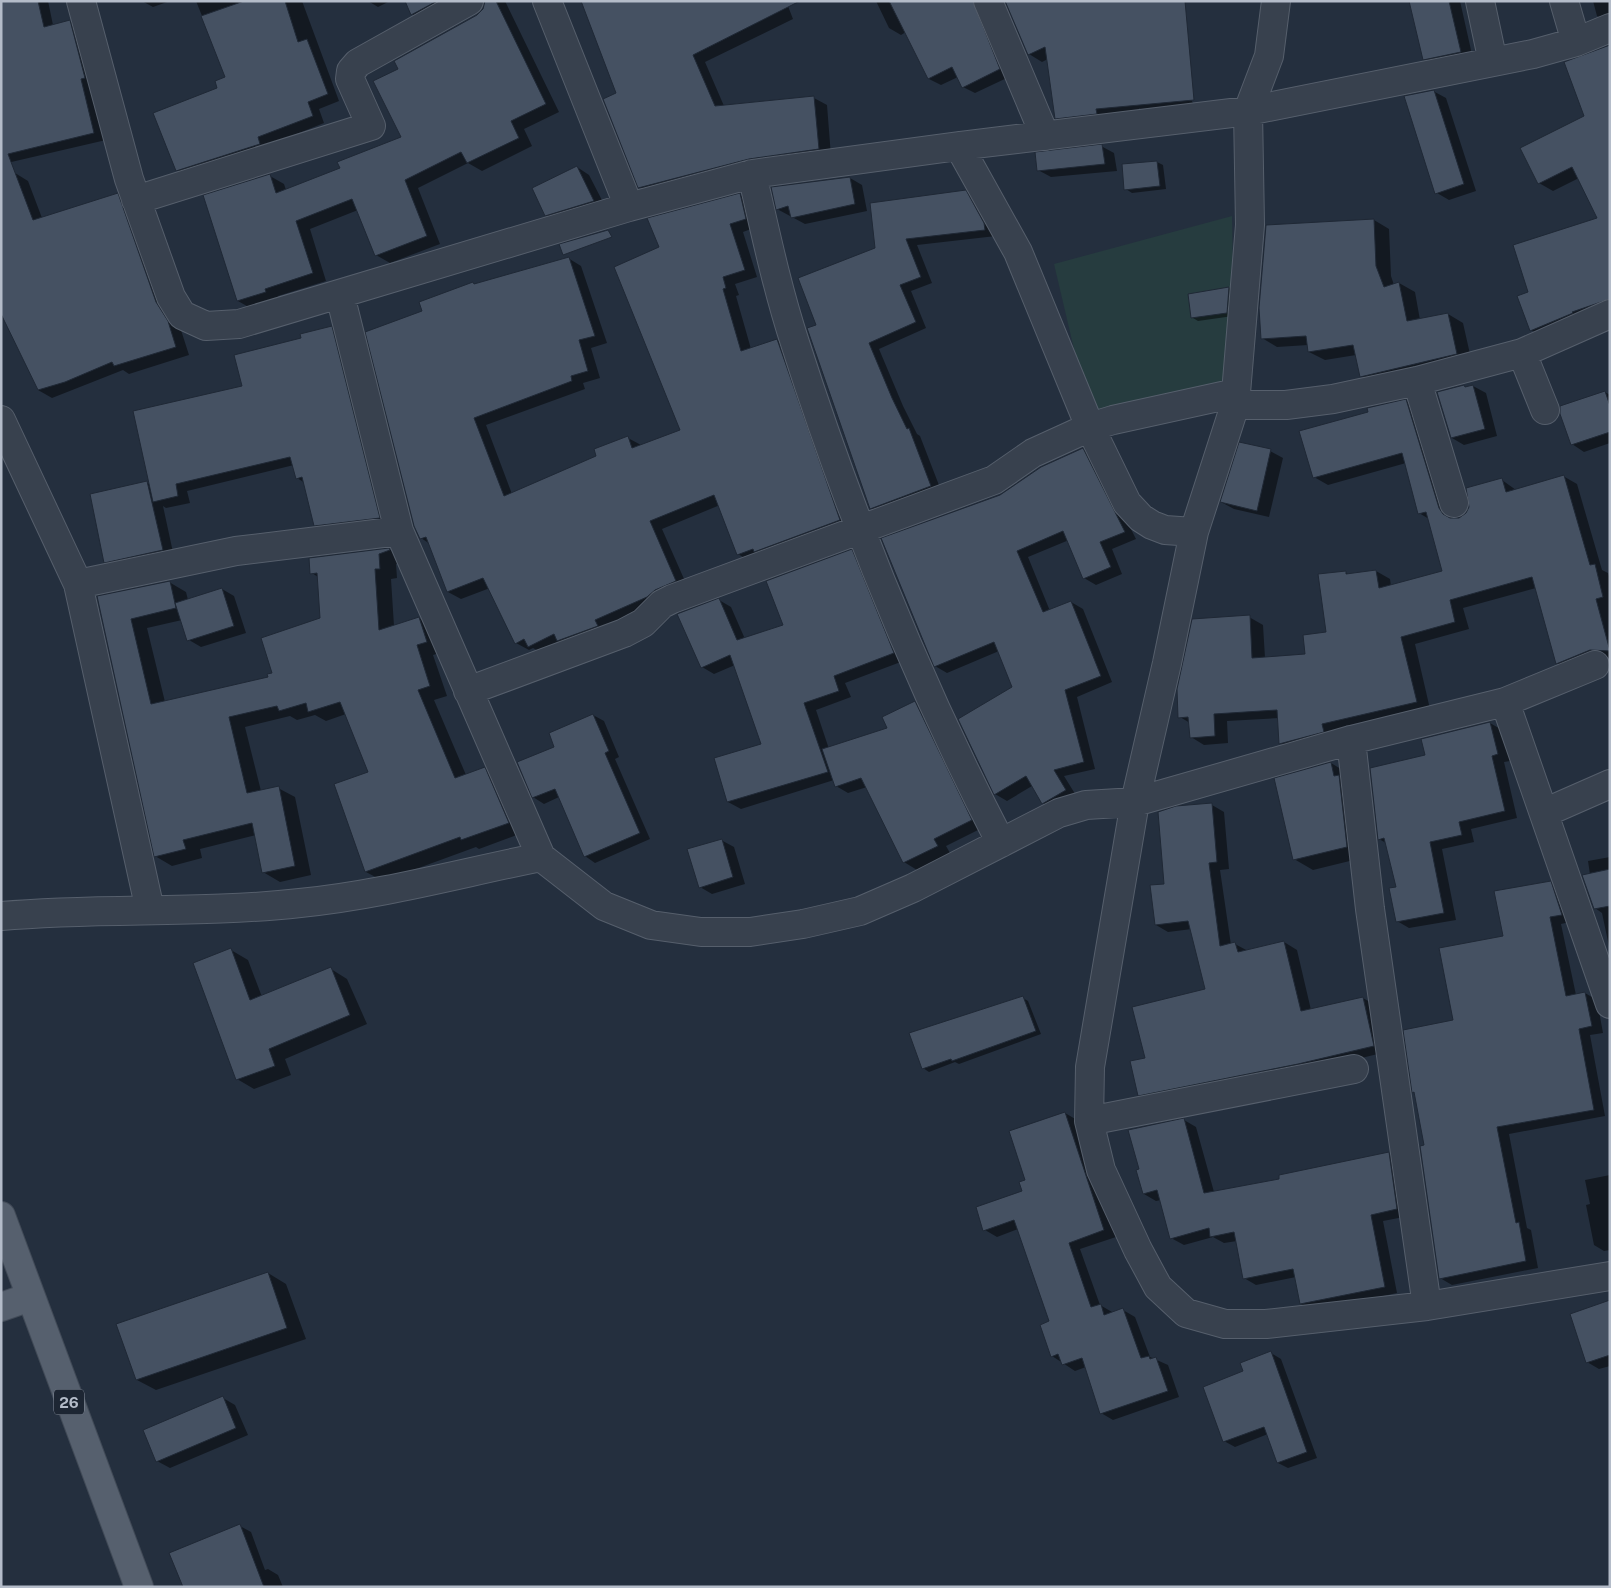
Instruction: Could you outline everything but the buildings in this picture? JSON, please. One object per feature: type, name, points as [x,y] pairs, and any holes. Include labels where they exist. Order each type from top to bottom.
[{"type":"main road","name":"26","points":[[1,1216],[139,1587]]},
{"type":"main road","points":[[1,1307],[30,1297]]},
{"type":"street","points":[[81,1],[136,200],[171,297],[182,315],[206,326],[239,324],[629,207],[752,174],[959,146],[1248,111],[1533,54],[1576,42],[1610,28]]},
{"type":"street","points":[[136,200],[371,126],[350,79],[351,71],[358,63],[469,1]]},
{"type":"street","points":[[547,1],[629,207]]},
{"type":"street","points":[[988,1],[1045,136]]},
{"type":"street","points":[[1276,1],[1269,56],[1248,111],[1250,225],[1236,399],[1194,532],[1167,663],[1134,802],[1090,1067],[1089,1121],[1101,1170],[1138,1250],[1158,1287],[1186,1313],[1225,1324],[1266,1324],[1428,1306],[1610,1276]]},
{"type":"street","points":[[1480,1],[1493,62]]},
{"type":"street","points":[[1564,1],[1576,42]]},
{"type":"street","points":[[959,146],[1018,252],[1090,428],[1127,503],[1141,518],[1165,530],[1194,532]]},
{"type":"street","points":[[752,174],[775,272],[795,343],[861,531],[899,628],[1001,843]]},
{"type":"street","points":[[340,295],[399,531],[541,857],[604,906],[651,925],[702,932],[750,932],[803,924],[860,911],[912,888],[1059,812],[1086,805],[1134,802],[1351,740],[1505,702],[1595,665]]},
{"type":"street","points":[[468,691],[624,633],[643,623],[662,604],[672,599],[861,531],[994,480],[1033,453],[1090,428],[1114,420],[1236,399],[1286,404],[1333,399],[1417,381],[1522,353],[1610,314]]},
{"type":"street","points":[[1522,353],[1545,410]]},
{"type":"street","points":[[1417,381],[1454,503]]},
{"type":"street","points":[[1,420],[78,584],[150,910]]},
{"type":"street","points":[[78,584],[236,551],[399,531]]},
{"type":"street","points":[[1505,702],[1610,1004]]},
{"type":"street","points":[[1351,740],[1370,910],[1428,1306]]},
{"type":"street","points":[[1544,813],[1610,784]]},
{"type":"street","points":[[1,916],[225,909],[300,903],[358,895],[541,857]]},
{"type":"street","points":[[1089,1121],[1354,1069]]},
{"type":"green space","points":[[1232,216],[1235,385],[1090,417],[1054,264]]}]
